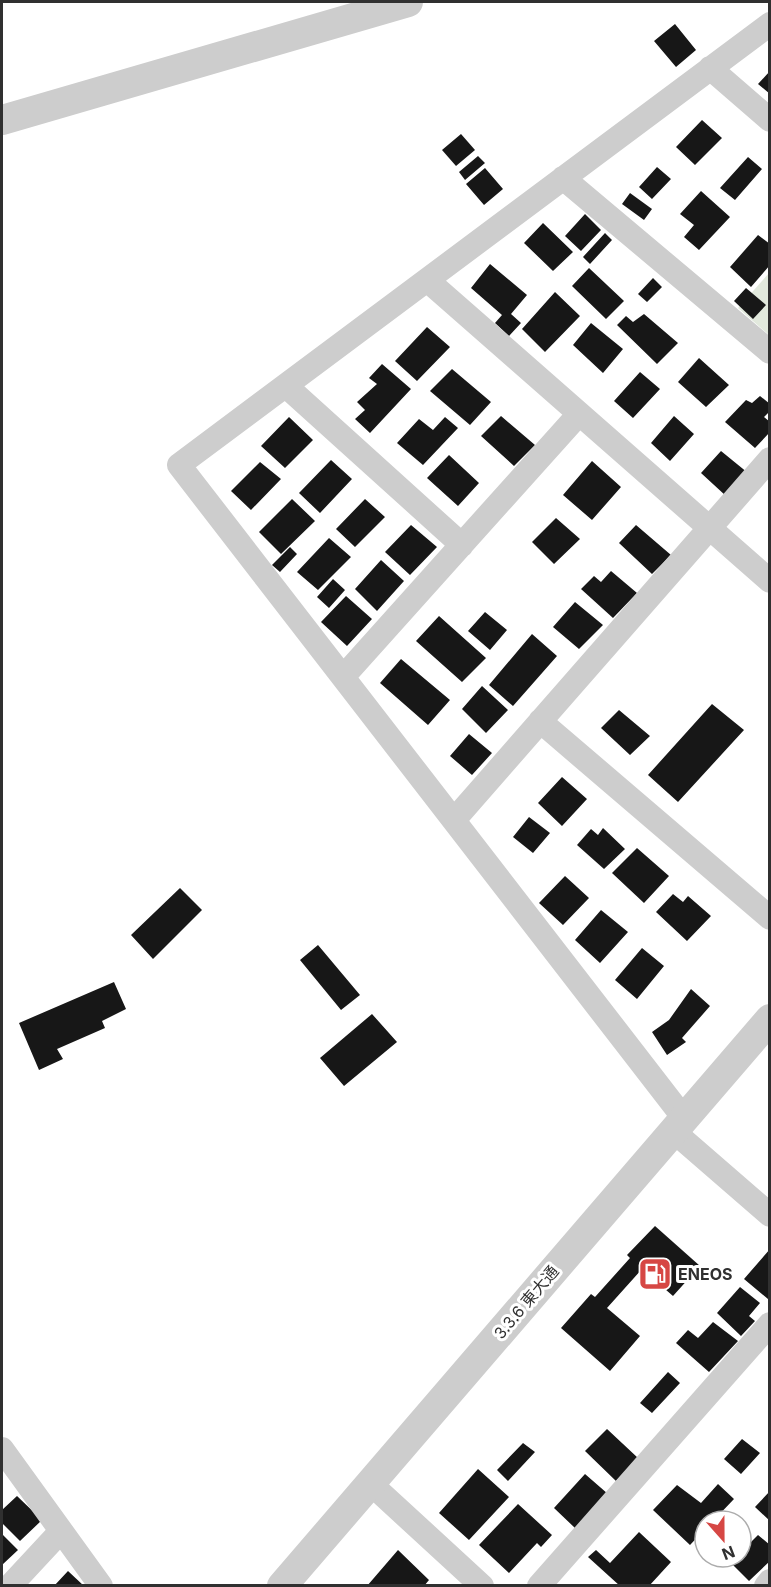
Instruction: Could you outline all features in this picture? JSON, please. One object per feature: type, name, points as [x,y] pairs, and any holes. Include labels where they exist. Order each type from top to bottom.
[{"type":"street","points":[[2,120],[408,2]]},
{"type":"street","points":[[770,24],[179,465],[454,820],[678,1123],[770,1215]]},
{"type":"street","points":[[710,68],[770,120]]},
{"type":"street","points":[[563,178],[770,352]]},
{"type":"street","points":[[427,280],[708,529],[770,581]]},
{"type":"street","points":[[286,386],[462,545]]},
{"type":"street","points":[[344,677],[579,414]]},
{"type":"street","points":[[454,820],[770,459]]},
{"type":"street","points":[[540,721],[770,918]]},
{"type":"street","name":"3.3.6 東大通","points":[[282,1586],[678,1123],[770,1019]]},
{"type":"street","points":[[539,1586],[770,1324]]},
{"type":"street","points":[[2,1449],[101,1586]]},
{"type":"street","points":[[371,1484],[482,1586]]},
{"type":"street","points":[[10,1586],[61,1531]]},
{"type":"street","points":[[766,1586],[770,1581]]},
{"type":"shaded area","points":[[769,273],[769,335],[738,308]]},
{"type":"building","points":[[675,24],[696,50],[676,67],[654,41]]},
{"type":"building","points":[[770,71],[770,94],[758,84]]},
{"type":"building","points":[[702,120],[722,138],[695,165],[676,147]]},
{"type":"building","points":[[461,134],[475,150],[456,166],[442,150]]},
{"type":"building","points":[[478,156],[485,163],[465,180],[459,172]]},
{"type":"building","points":[[748,157],[762,169],[735,200],[720,188]]},
{"type":"building","points":[[657,167],[671,179],[652,199],[639,187]]},
{"type":"building","points":[[485,168],[503,189],[484,205],[466,184]]},
{"type":"building","points":[[701,191],[730,217],[699,250],[684,237],[694,225],[680,214]]},
{"type":"building","points":[[630,193],[652,209],[644,220],[622,204]]},
{"type":"building","points":[[585,214],[601,230],[581,251],[565,236]]},
{"type":"building","points":[[543,223],[573,252],[553,271],[524,243]]},
{"type":"building","points":[[605,233],[612,240],[590,264],[583,257]]},
{"type":"building","points":[[758,235],[770,244],[770,265],[751,287],[730,267]]},
{"type":"building","points":[[490,264],[527,295],[511,314],[521,323],[509,336],[495,323],[502,315],[471,288]]},
{"type":"building","points":[[589,268],[624,301],[606,319],[572,286]]},
{"type":"building","points":[[653,278],[662,287],[647,302],[638,294]]},
{"type":"building","points":[[746,288],[766,305],[753,319],[734,301]]},
{"type":"building","points":[[555,292],[580,316],[545,352],[522,329]]},
{"type":"building","points":[[644,314],[678,343],[657,364],[617,325],[626,316],[633,322]]},
{"type":"building","points":[[591,323],[623,349],[603,373],[573,345]]},
{"type":"building","points":[[427,327],[450,347],[417,381],[395,361]]},
{"type":"building","points":[[699,358],[729,385],[706,407],[678,382]]},
{"type":"building","points":[[382,364],[411,389],[370,433],[355,419],[365,410],[357,402],[377,384],[369,378]]},
{"type":"building","points":[[452,369],[491,402],[470,425],[430,391]]},
{"type":"building","points":[[640,372],[660,389],[633,418],[614,401]]},
{"type":"building","points":[[760,396],[770,404],[770,411],[764,417],[770,422],[770,432],[755,448],[725,422],[746,400],[752,403]]},
{"type":"building","points":[[501,416],[535,445],[514,466],[481,436]]},
{"type":"building","points":[[674,416],[694,434],[670,461],[651,443]]},
{"type":"building","points":[[289,417],[313,440],[285,468],[261,446]]},
{"type":"building","points":[[445,417],[458,428],[423,465],[397,443],[419,419],[433,430]]},
{"type":"building","points":[[721,451],[748,473],[726,496],[701,473]]},
{"type":"building","points":[[449,455],[479,483],[458,506],[427,478]]},
{"type":"building","points":[[331,460],[352,479],[320,513],[299,493]]},
{"type":"building","points":[[592,461],[621,487],[592,520],[563,495]]},
{"type":"building","points":[[260,462],[281,479],[251,510],[231,491]]},
{"type":"building","points":[[292,499],[315,521],[281,554],[259,532]]},
{"type":"building","points":[[365,499],[385,517],[355,547],[336,529]]},
{"type":"building","points":[[556,518],[580,539],[554,564],[532,542]]},
{"type":"building","points":[[411,525],[437,547],[410,575],[385,552]]},
{"type":"building","points":[[636,525],[671,555],[652,574],[619,543]]},
{"type":"building","points":[[329,538],[351,557],[318,590],[297,572]]},
{"type":"building","points":[[290,547],[297,554],[280,572],[272,565]]},
{"type":"building","points":[[381,560],[404,581],[377,611],[355,589]]},
{"type":"building","points":[[611,571],[637,593],[613,618],[581,589],[594,576],[601,582]]},
{"type":"building","points":[[333,579],[345,590],[329,608],[317,597]]},
{"type":"building","points":[[346,596],[372,619],[347,646],[321,622]]},
{"type":"building","points":[[575,602],[603,625],[579,649],[553,627]]},
{"type":"building","points":[[485,612],[507,630],[490,650],[468,631]]},
{"type":"building","points":[[439,616],[486,658],[462,682],[416,641]]},
{"type":"building","points":[[532,634],[557,656],[513,706],[489,685]]},
{"type":"building","points":[[401,659],[450,700],[428,725],[380,683]]},
{"type":"building","points":[[482,686],[508,710],[486,733],[462,709]]},
{"type":"building","points":[[712,704],[744,730],[678,802],[648,775]]},
{"type":"building","points":[[619,710],[650,736],[630,755],[601,728]]},
{"type":"building","points":[[469,734],[492,753],[472,775],[450,756]]},
{"type":"building","points":[[562,777],[587,799],[562,826],[538,803]]},
{"type":"building","points":[[529,817],[550,833],[533,853],[513,837]]},
{"type":"building","points":[[603,828],[625,849],[604,869],[577,845],[591,829],[598,835]]},
{"type":"building","points":[[637,848],[669,876],[644,903],[612,873]]},
{"type":"building","points":[[565,876],[589,898],[563,925],[539,903]]},
{"type":"building","points":[[180,888],[202,910],[153,959],[131,935]]},
{"type":"building","points":[[673,894],[683,902],[688,896],[711,916],[687,941],[656,912]]},
{"type":"building","points":[[601,910],[628,932],[600,963],[575,940]]},
{"type":"building","points":[[318,945],[360,995],[341,1010],[300,960]]},
{"type":"building","points":[[642,948],[664,966],[637,999],[615,980]]},
{"type":"building","points":[[114,982],[126,1009],[102,1021],[105,1028],[57,1049],[63,1059],[39,1070],[19,1023]]},
{"type":"building","points":[[691,989],[710,1006],[682,1038],[686,1042],[667,1055],[652,1032],[669,1020]]},
{"type":"building","points":[[372,1014],[397,1042],[344,1086],[320,1058]]},
{"type":"building","points":[[655,1226],[700,1266],[673,1296],[642,1269],[607,1308],[640,1336],[610,1371],[561,1328],[591,1294],[595,1297],[630,1258],[627,1255]]},
{"type":"building","points":[[770,1249],[770,1297],[768,1299],[744,1279]]},
{"type":"building","points":[[740,1287],[760,1303],[749,1316],[755,1321],[741,1336],[717,1313]]},
{"type":"building","points":[[713,1322],[738,1341],[709,1372],[676,1343],[688,1330],[698,1338]]},
{"type":"building","points":[[668,1372],[680,1383],[652,1413],[640,1403]]},
{"type":"building","points":[[607,1429],[638,1458],[616,1481],[585,1451]]},
{"type":"building","points":[[742,1439],[760,1453],[741,1474],[724,1459]]},
{"type":"building","points":[[523,1443],[535,1452],[508,1481],[497,1470]]},
{"type":"building","points":[[478,1469],[509,1497],[469,1540],[439,1513]]},
{"type":"building","points":[[585,1474],[608,1494],[575,1528],[554,1508]]},
{"type":"building","points":[[718,1484],[734,1499],[724,1509],[693,1509],[693,1542],[690,1545],[653,1510],[677,1485],[701,1503]]},
{"type":"building","points":[[770,1491],[770,1521],[755,1507]]},
{"type":"building","points":[[17,1496],[42,1520],[20,1541],[2,1523],[2,1510]]},
{"type":"building","points":[[518,1504],[552,1535],[541,1547],[537,1543],[509,1573],[479,1545]]},
{"type":"building","points":[[639,1532],[671,1562],[649,1586],[620,1586],[588,1557],[596,1550],[610,1563]]},
{"type":"building","points":[[758,1535],[770,1545],[770,1561],[749,1581],[737,1569],[753,1569],[753,1540]]},
{"type":"building","points":[[2,1536],[18,1550],[2,1565]]},
{"type":"building","points":[[398,1550],[429,1580],[424,1586],[367,1586]]},
{"type":"building","points":[[68,1571],[84,1586],[54,1586]]},
{"type":"place","name":"ENEOS","points":[[655,1274]]}]
